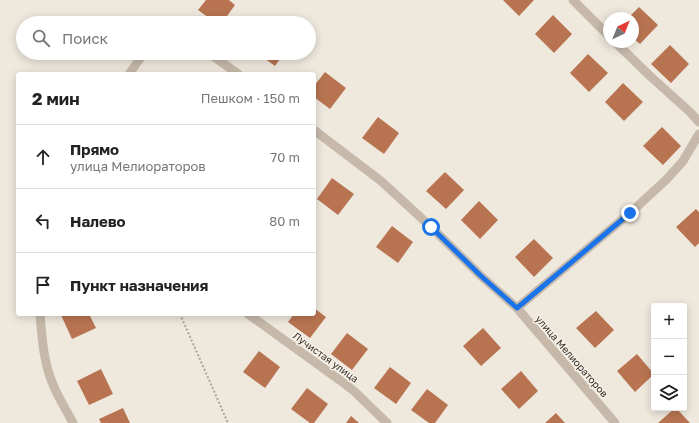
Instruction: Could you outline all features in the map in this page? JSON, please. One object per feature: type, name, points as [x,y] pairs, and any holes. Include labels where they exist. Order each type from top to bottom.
[{"type":"street","points":[[573,0],[603,30]]},
{"type":"street","points":[[621,48],[699,122]]},
{"type":"street","points":[[130,72],[139,60]]},
{"type":"street","points":[[219,60],[235,72]]},
{"type":"street","name":"улица Мелиораторов","points":[[316,132],[381,181],[517,308],[615,423]]},
{"type":"street","points":[[517,308],[630,213],[666,180],[683,161],[699,134]]},
{"type":"street","points":[[40,316],[47,368],[59,397],[73,423]]},
{"type":"street","name":"Лучистая улица","points":[[251,316],[345,384],[387,423]]},
{"type":"path","points":[[181,316],[228,423]]},
{"type":"building","points":[[206,0],[229,0],[235,5],[227,16],[206,16],[198,10]]},
{"type":"building","points":[[503,0],[534,0],[519,16]]},
{"type":"building","points":[[639,7],[658,25],[640,44],[639,12],[634,12]]},
{"type":"building","points":[[553,15],[572,34],[554,53],[535,34]]},
{"type":"building","points":[[670,45],[689,64],[671,83],[651,64]]},
{"type":"building","points":[[588,54],[608,73],[589,92],[570,73]]},
{"type":"building","points":[[267,60],[279,60],[275,66]]},
{"type":"building","points":[[325,72],[346,88],[330,109],[316,98],[316,83]]},
{"type":"building","points":[[623,83],[643,102],[624,121],[605,102]]},
{"type":"building","points":[[378,117],[399,133],[384,154],[362,138]]},
{"type":"building","points":[[662,127],[681,146],[663,165],[643,146]]},
{"type":"building","points":[[445,172],[464,190],[446,209],[426,191]]},
{"type":"building","points":[[332,178],[354,194],[338,215],[317,199]]},
{"type":"building","points":[[479,201],[498,220],[480,239],[461,220]]},
{"type":"building","points":[[696,209],[699,212],[699,243],[695,247],[676,227]]},
{"type":"building","points":[[392,226],[413,242],[398,263],[376,247]]},
{"type":"building","points":[[534,239],[553,258],[534,277],[515,257]]},
{"type":"building","points":[[316,310],[326,317],[310,338],[288,322],[292,316],[316,316]]},
{"type":"building","points":[[596,311],[614,330],[595,348],[576,328]]},
{"type":"building","points":[[61,316],[90,316],[96,328],[72,339]]},
{"type":"building","points":[[483,328],[501,348],[481,366],[463,346]]},
{"type":"building","points":[[347,333],[368,349],[352,370],[331,354]]},
{"type":"building","points":[[259,351],[280,367],[265,388],[243,372]]},
{"type":"building","points":[[637,354],[651,370],[651,377],[635,392],[617,371]]},
{"type":"building","points":[[390,367],[411,383],[396,404],[374,388]]},
{"type":"building","points":[[101,369],[113,394],[89,405],[77,381]]},
{"type":"building","points":[[521,371],[538,391],[519,409],[501,389]]},
{"type":"building","points":[[307,388],[328,404],[314,423],[310,423],[291,409]]},
{"type":"building","points":[[427,389],[448,405],[435,423],[429,423],[411,410]]},
{"type":"building","points":[[123,408],[130,423],[101,423],[99,419]]},
{"type":"building","points":[[672,411],[679,411],[690,423],[658,423]]},
{"type":"building","points":[[556,413],[565,423],[545,423]]},
{"type":"building","points":[[351,416],[359,423],[346,423]]},
{"type":"route","points":[[431,227],[500,294],[517,308],[630,213]]}]
